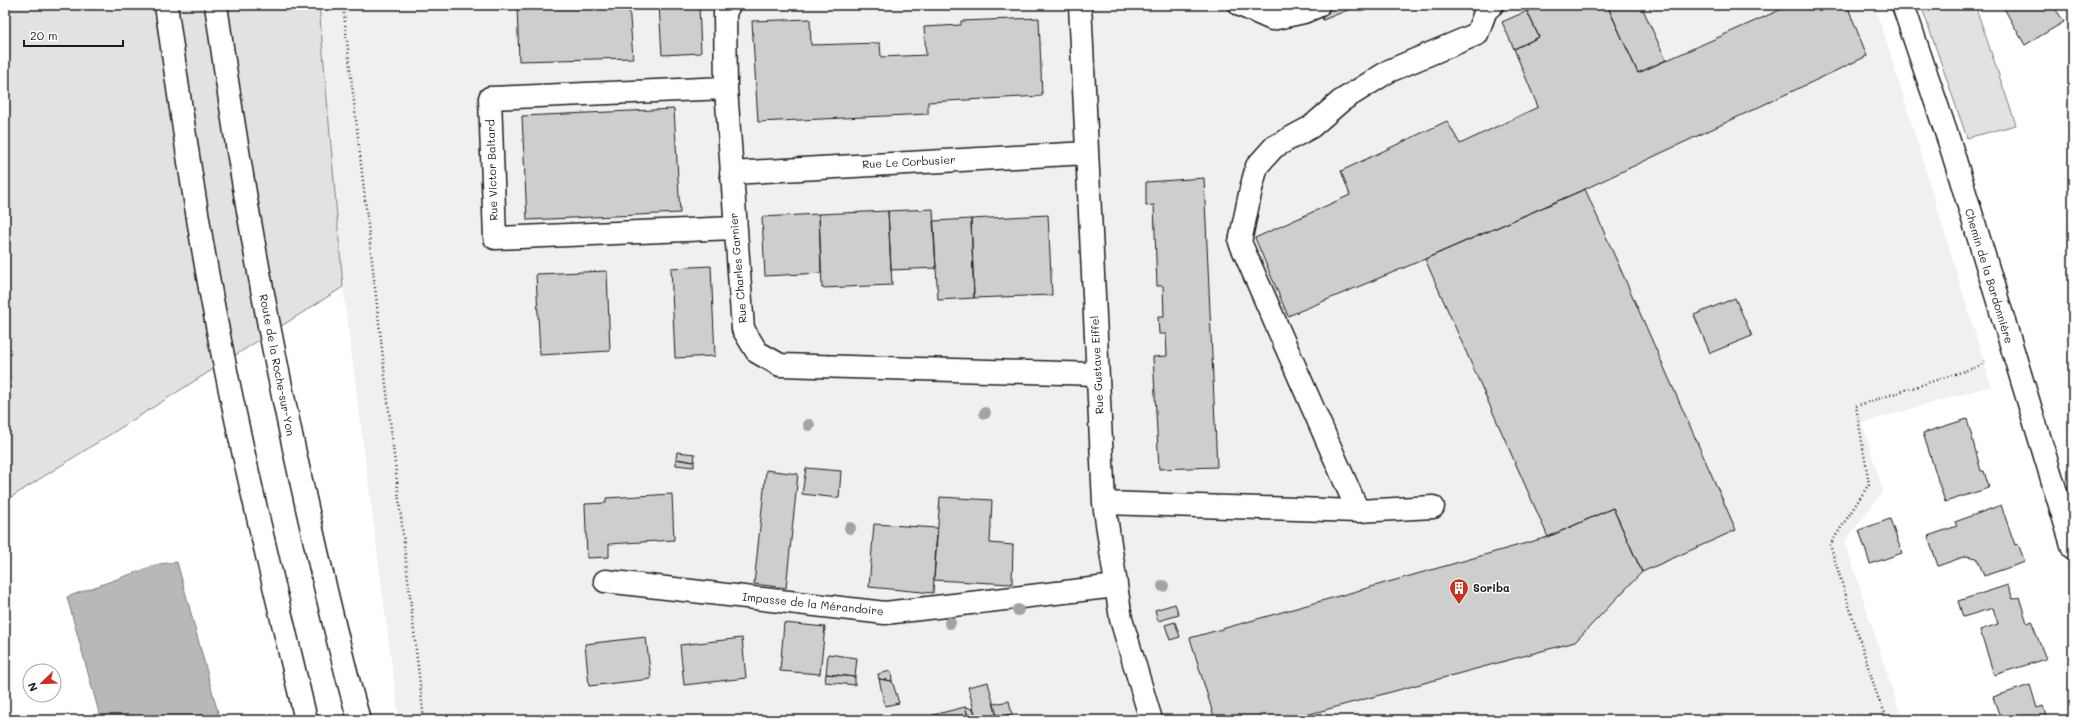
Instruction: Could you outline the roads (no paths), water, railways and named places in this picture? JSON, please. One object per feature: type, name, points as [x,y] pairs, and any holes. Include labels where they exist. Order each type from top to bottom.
[{"type":"main road","points":[[166,5],[188,152],[220,341],[268,561],[306,720]]},
{"type":"main road","name":"Route de la Roche-sur-Yon","points":[[216,5],[230,105],[262,295],[325,588],[359,720]]},
{"type":"main road","name":"Rue Charles Garnier","points":[[729,5],[725,13],[726,88],[734,228],[742,329],[757,352],[780,365],[1097,374]]},
{"type":"main road","name":"Rue Gustave Eiffel","points":[[1080,5],[1104,503],[1121,619],[1151,720]]},
{"type":"main road","points":[[1240,5],[1272,19],[1304,12],[1318,6]]},
{"type":"main road","points":[[1358,511],[1240,242],[1257,166],[1274,147],[1311,127],[1341,101],[1389,71],[1477,34],[1486,10],[1492,5]]},
{"type":"main road","name":"Chemin de la Bardonnière","points":[[1903,5],[1951,147],[2008,339],[2065,499],[2073,548]]},
{"type":"main road","name":"Rue Victor Baltard","points":[[726,88],[490,98],[494,238],[734,228]]},
{"type":"main road","name":"Rue Le Corbusier","points":[[731,173],[1086,153]]},
{"type":"main road","points":[[1104,503],[1358,511],[1433,507]]},
{"type":"main road","name":"Impasse de la Mérandoire","points":[[605,580],[884,613],[1116,586]]},
{"type":"place","name":"Soriba","points":[[1459,605]]}]
